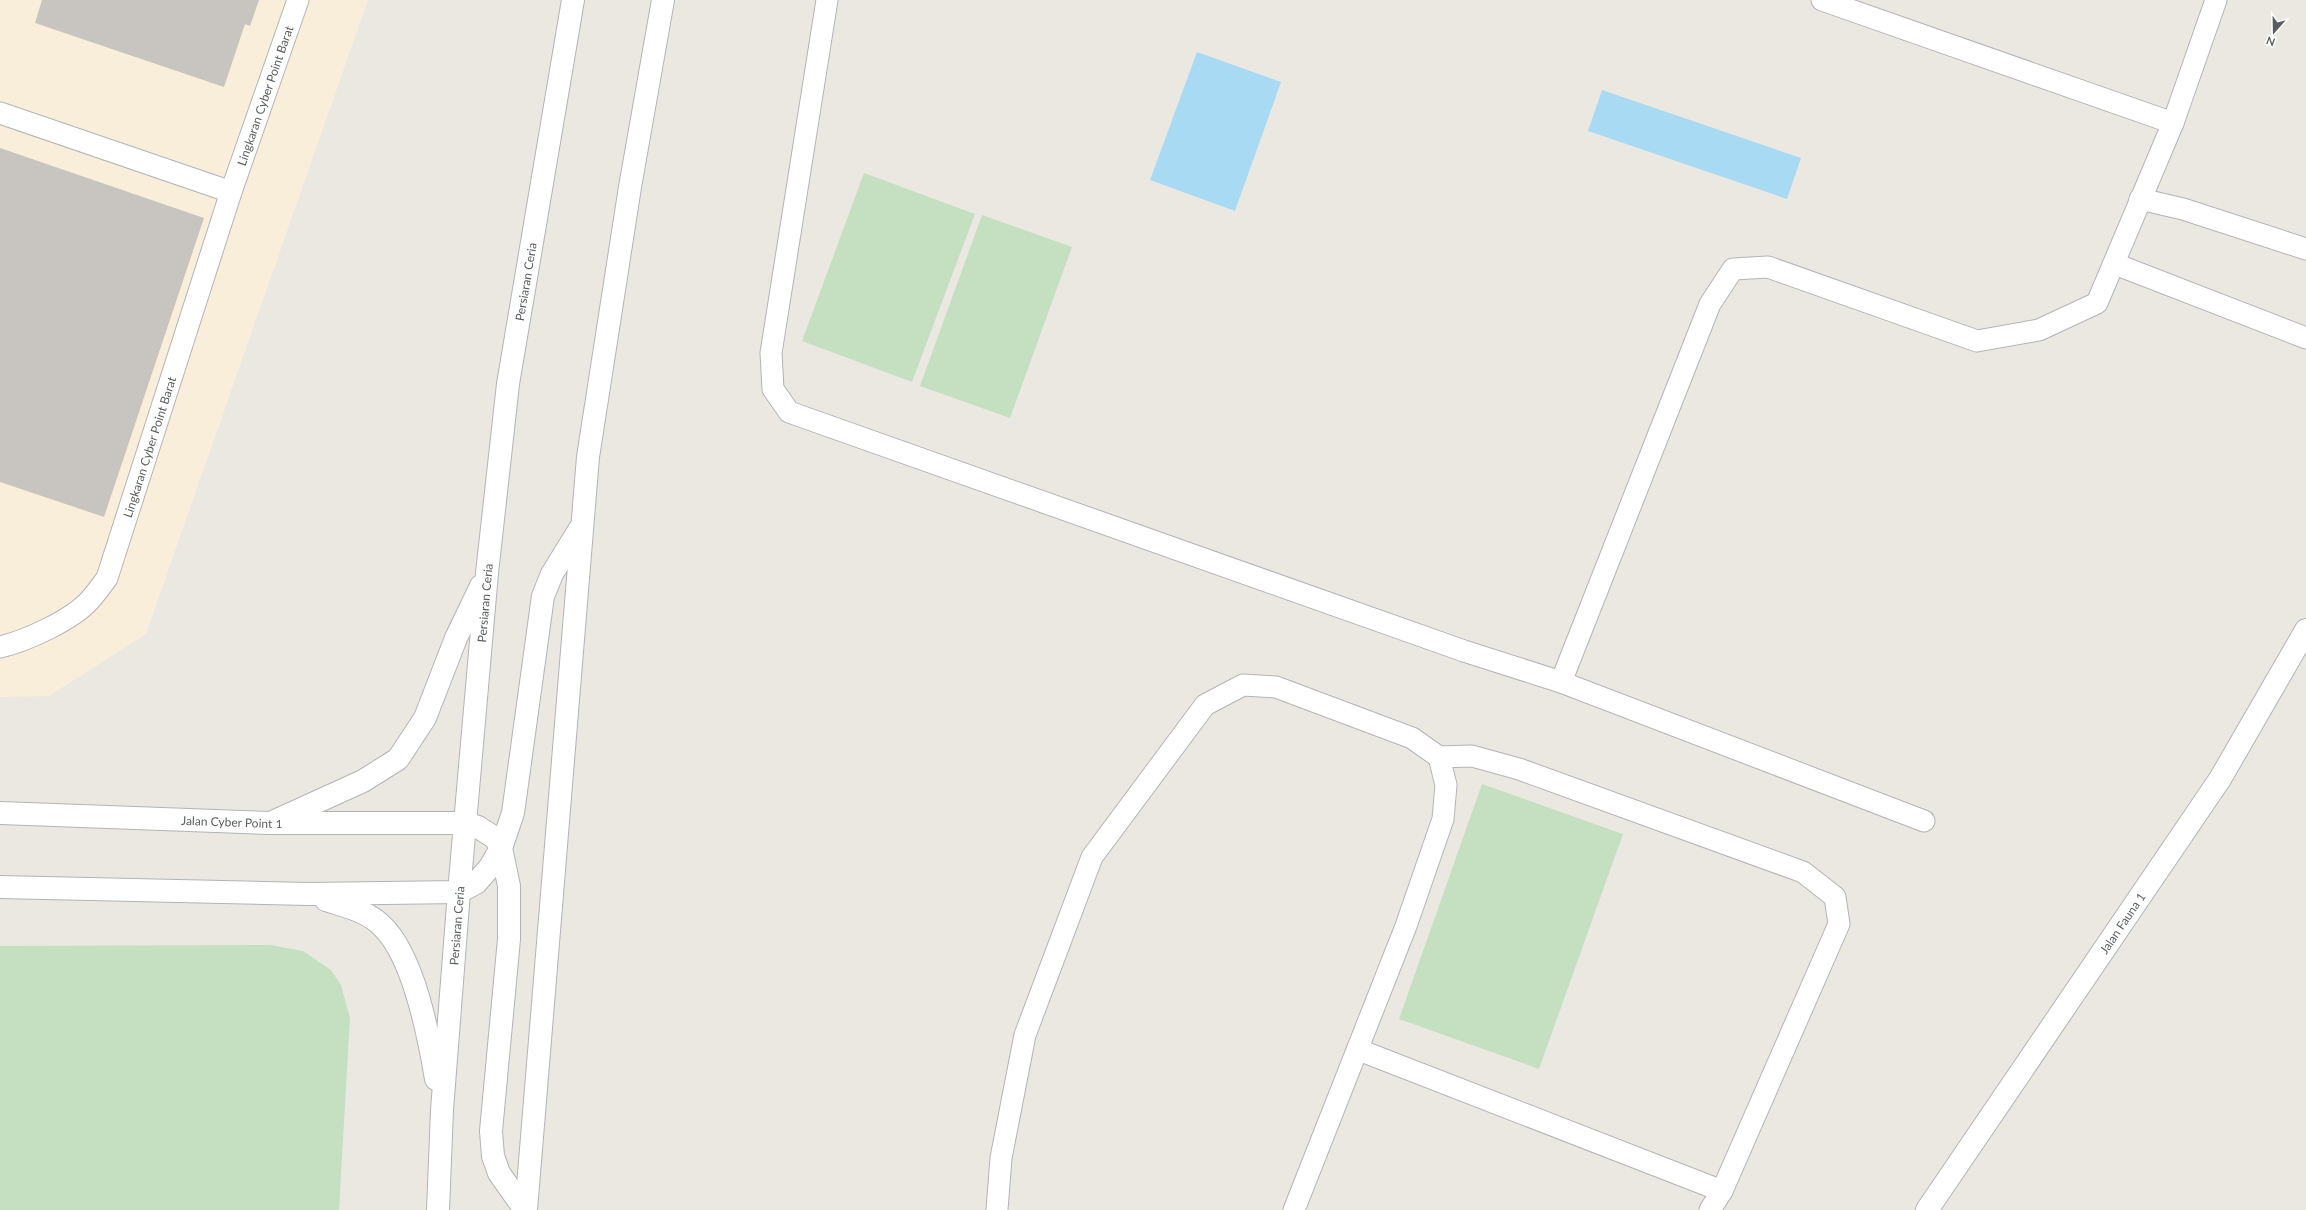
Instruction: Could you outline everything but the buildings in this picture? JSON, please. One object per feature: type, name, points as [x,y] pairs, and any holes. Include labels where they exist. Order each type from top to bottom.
[{"type":"street","name":"Persiaran Ceria","points":[[438,1210],[442,1110],[464,823],[487,573],[508,384],[573,0]]},
{"type":"street","points":[[526,1210],[581,527],[588,457],[604,347],[663,0]]},
{"type":"street","points":[[0,887],[308,894],[459,892],[476,883],[490,867],[501,848],[513,812],[543,596],[552,574],[581,527]]},
{"type":"street","points":[[270,823],[363,781],[398,759],[425,718],[456,638],[487,573]]},
{"type":"street","name":"Jalan Fauna 1","points":[[1927,1210],[2220,779],[2306,630]]},
{"type":"street","name":"Jalan Cyber Point 1","points":[[0,813],[270,823],[464,823]]},
{"type":"street","points":[[464,823],[489,834],[501,848],[508,886],[509,939],[491,1131],[493,1156],[499,1173],[526,1210]]},
{"type":"street","points":[[308,894],[352,908],[369,916],[381,924],[392,937],[412,979],[428,1034],[442,1110]]},
{"type":"lane","name":"Lingkaran Cyber Point Barat","points":[[0,647],[30,637],[59,622],[89,601],[107,578],[231,192],[298,0]]},
{"type":"lane","points":[[827,0],[771,354],[773,389],[789,412],[1464,651],[1561,682],[1924,821]]},
{"type":"lane","points":[[1822,0],[2173,123]]},
{"type":"lane","points":[[1561,682],[1710,304],[1733,269],[1768,267],[1977,341],[2039,330],[2097,303],[2115,264],[2140,199],[2173,123],[2216,0]]},
{"type":"lane","points":[[0,113],[231,192]]},
{"type":"lane","points":[[2140,199],[2183,209],[2306,249]]},
{"type":"lane","points":[[2115,264],[2306,338]]},
{"type":"lane","points":[[997,1210],[1001,1158],[1025,1035],[1092,857],[1205,705],[1243,685],[1276,688],[1412,738],[1439,757],[1472,756],[1519,769],[1803,872],[1835,897],[1839,924],[1822,967],[1722,1191],[1710,1210]]},
{"type":"lane","points":[[1294,1210],[1359,1050],[1406,926],[1443,819],[1446,784],[1439,757]]},
{"type":"lane","points":[[1359,1050],[1722,1191]]},
{"type":"shaded area","points":[[0,0],[368,0],[146,634],[49,696],[0,697]]},
{"type":"green space","points":[[864,173],[975,214],[912,382],[802,341]]},
{"type":"green space","points":[[982,215],[1072,247],[1010,418],[920,386]]},
{"type":"green space","points":[[1482,784],[1623,834],[1539,1069],[1399,1019]]},
{"type":"green space","points":[[270,945],[303,951],[331,970],[341,985],[350,1018],[339,1210],[0,1210],[0,946]]},
{"type":"water","points":[[1197,52],[1281,82],[1235,211],[1150,180]]},
{"type":"water","points":[[1602,90],[1801,158],[1787,199],[1588,131]]}]
